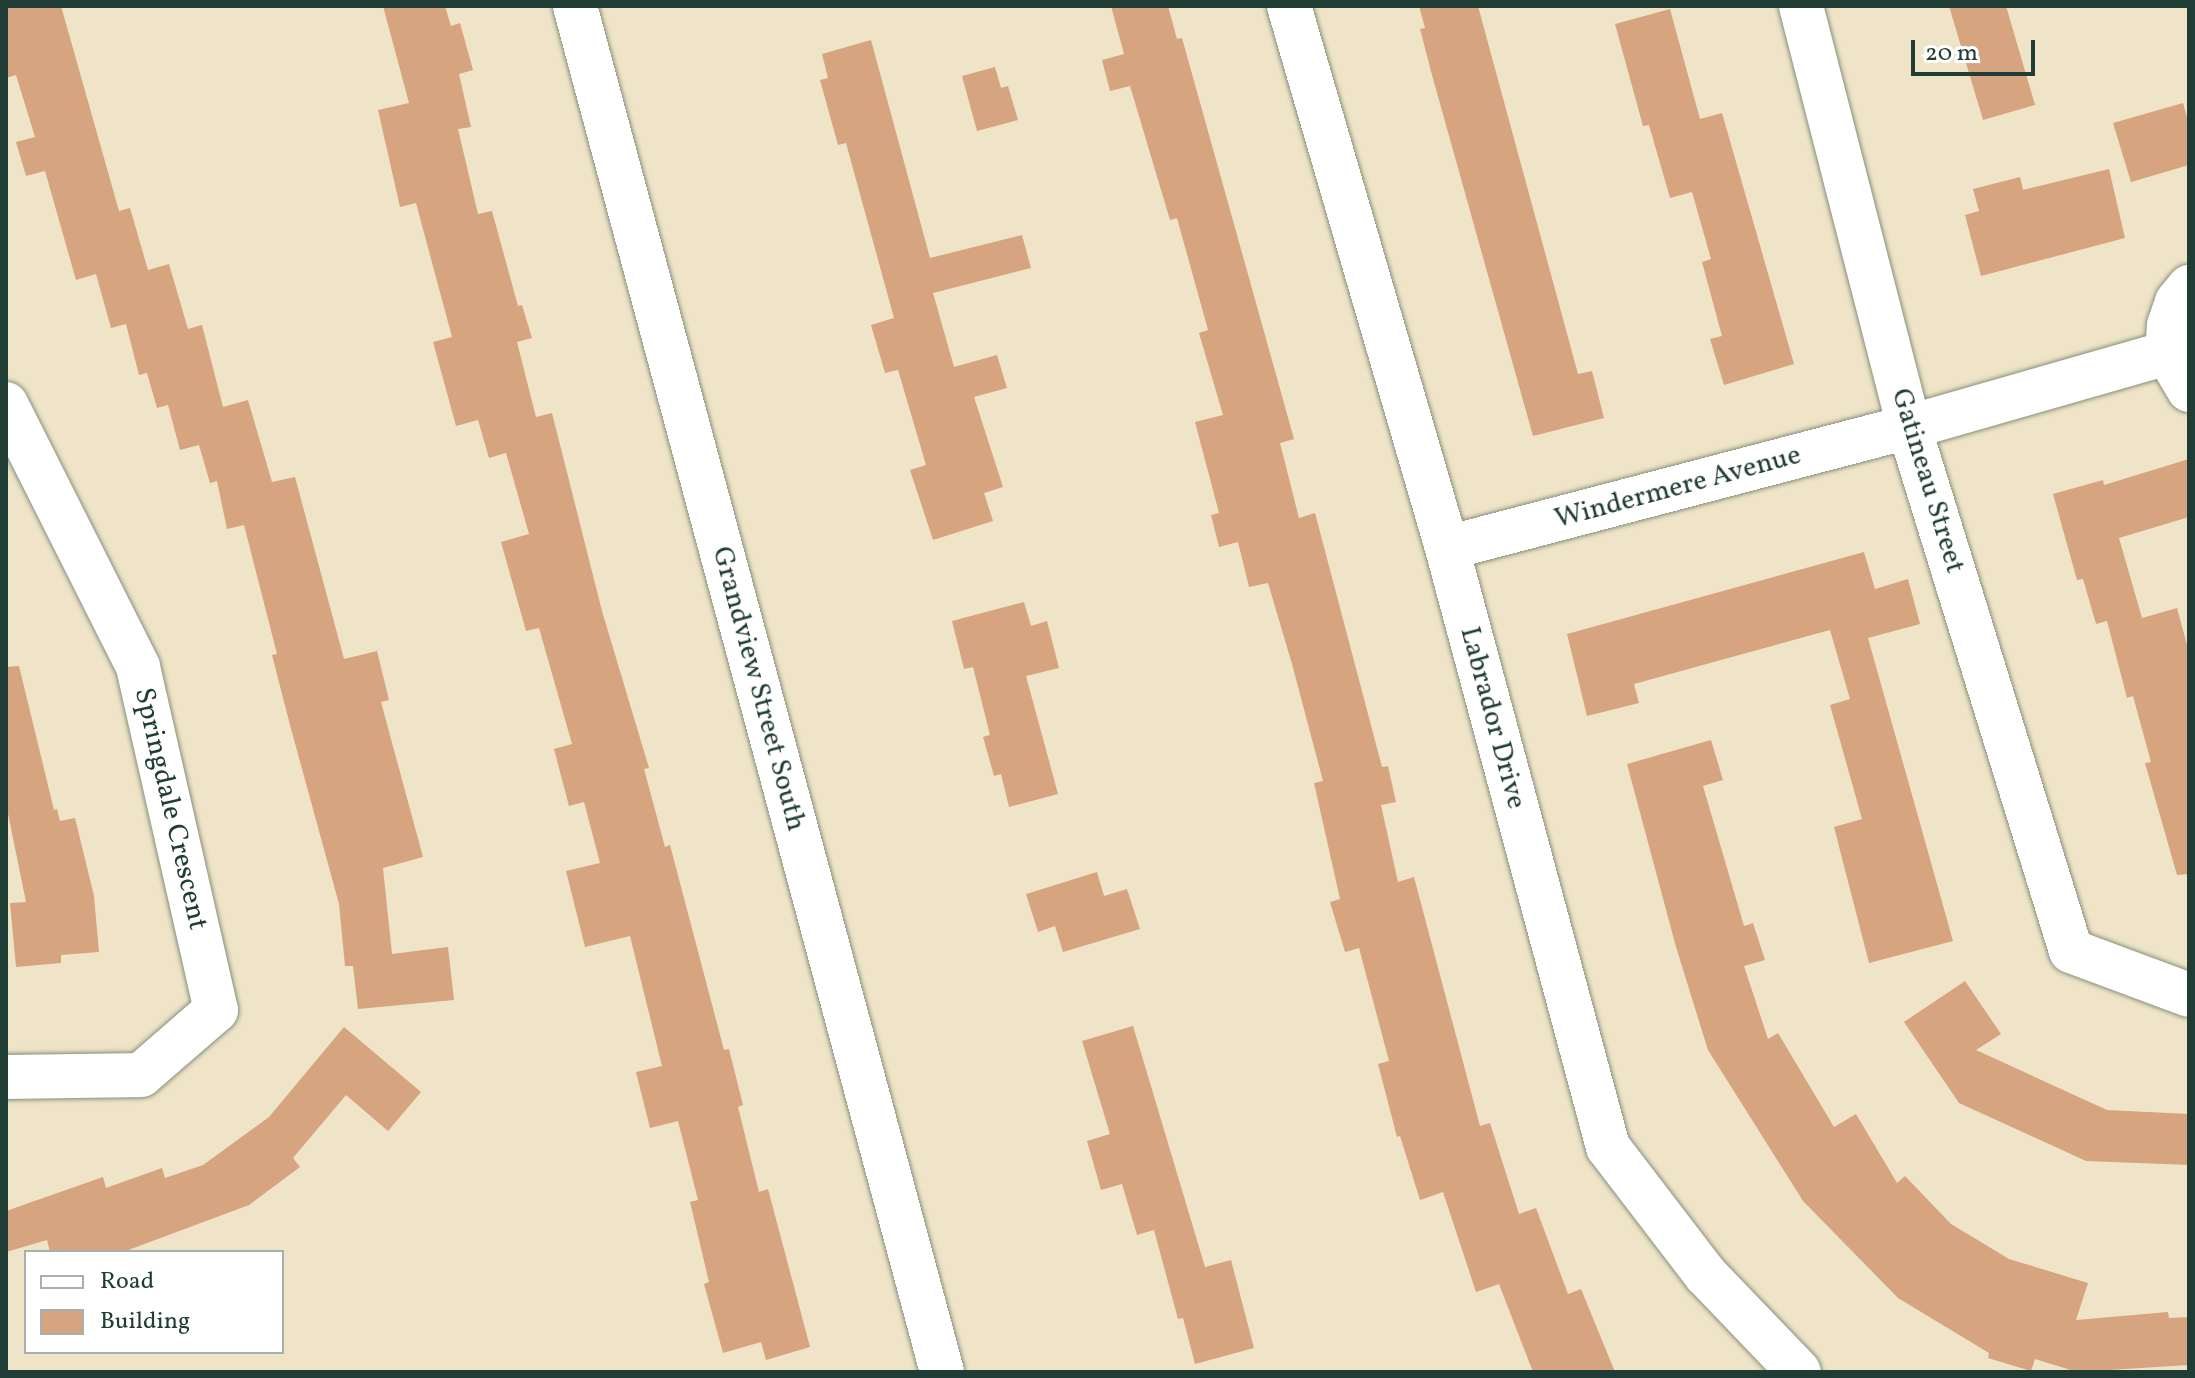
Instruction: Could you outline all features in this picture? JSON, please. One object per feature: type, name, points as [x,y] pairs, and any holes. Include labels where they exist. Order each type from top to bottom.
[{"type":"street","name":"Grandview Street South","points":[[575,6],[942,1372]]},
{"type":"street","name":"Labrador Drive","points":[[1289,6],[1447,548],[1608,1147],[1706,1275],[1799,1372]]},
{"type":"street","name":"Gatineau Street","points":[[1801,6],[1909,427],[2071,951],[2189,995]]},
{"type":"street","points":[[2189,287],[2177,302],[2169,325],[2167,353],[2189,390]]},
{"type":"street","name":"Windermere Avenue","points":[[1447,548],[1909,427],[2167,353]]},
{"type":"street","name":"Springdale Crescent","points":[[6,404],[138,667],[216,1010],[141,1075],[6,1077]]},
{"type":"building","points":[[6,6],[61,6],[119,211],[130,208],[148,270],[169,264],[188,329],[202,325],[223,407],[248,400],[272,482],[295,477],[344,659],[377,651],[389,700],[381,702],[423,857],[383,868],[392,954],[448,947],[454,1000],[358,1009],[353,966],[345,966],[339,904],[272,655],[277,654],[244,525],[227,529],[217,481],[210,483],[199,445],[180,450],[168,405],[157,408],[147,373],[139,375],[126,324],[111,328],[96,274],[76,280],[45,171],[26,176],[16,142],[35,137],[16,75],[6,78]]},
{"type":"building","points":[[383,6],[445,6],[451,26],[460,23],[473,70],[459,74],[471,127],[458,129],[478,214],[492,211],[518,306],[522,305],[532,338],[517,342],[536,417],[552,413],[602,611],[649,768],[644,769],[665,847],[670,845],[724,1050],[729,1049],[743,1105],[738,1107],[759,1192],[768,1189],[810,1347],[766,1360],[761,1342],[723,1353],[704,1284],[709,1282],[690,1202],[698,1200],[678,1121],[650,1128],[636,1072],[662,1066],[630,936],[585,947],[566,871],[600,863],[584,802],[569,806],[554,749],[572,744],[539,628],[526,631],[501,542],[529,534],[506,453],[489,458],[478,420],[456,426],[433,342],[452,337],[416,203],[400,207],[378,110],[409,103]]},
{"type":"building","points":[[1111,6],[1168,6],[1177,39],[1182,38],[1294,439],[1280,443],[1299,518],[1315,513],[1382,767],[1388,766],[1396,802],[1381,805],[1398,882],[1414,877],[1480,1126],[1490,1123],[1519,1214],[1536,1208],[1568,1294],[1581,1289],[1615,1372],[1533,1372],[1499,1284],[1476,1292],[1443,1192],[1420,1200],[1400,1136],[1397,1137],[1378,1064],[1389,1061],[1359,948],[1345,952],[1330,902],[1340,899],[1314,783],[1323,781],[1268,583],[1249,587],[1238,542],[1219,547],[1211,515],[1219,513],[1195,422],[1223,415],[1199,333],[1208,330],[1177,218],[1170,220],[1130,86],[1110,91],[1102,60],[1124,54]]},
{"type":"building","points":[[1419,6],[1478,6],[1578,374],[1592,371],[1604,418],[1533,436],[1432,75],[1420,29],[1425,28]]},
{"type":"building","points":[[1949,6],[2006,6],[2035,105],[1983,120]]},
{"type":"building","points":[[1670,9],[1700,119],[1722,113],[1794,364],[1724,385],[1710,339],[1722,336],[1702,262],[1711,259],[1692,192],[1670,198],[1649,125],[1643,126],[1615,24]]},
{"type":"building","points":[[871,40],[930,258],[1022,235],[1031,268],[933,293],[954,367],[997,355],[1007,388],[974,397],[1003,487],[984,493],[993,521],[933,540],[910,470],[926,465],[898,370],[885,373],[871,325],[894,318],[846,143],[838,145],[820,80],[828,78],[822,54]]},
{"type":"building","points":[[995,67],[1001,88],[1008,86],[1018,120],[977,131],[962,76]]},
{"type":"building","points":[[2183,103],[2189,125],[2189,165],[2131,182],[2113,123]]},
{"type":"building","points":[[2109,169],[2125,238],[1981,276],[1965,215],[1979,211],[1973,189],[2020,177],[2023,190]]},
{"type":"building","points":[[2189,459],[2189,517],[2119,538],[2142,618],[2177,608],[2189,652],[2189,874],[2177,875],[2145,763],[2151,762],[2133,696],[2127,698],[2107,621],[2096,624],[2083,579],[2077,580],[2053,494],[2103,480],[2104,485]]},
{"type":"building","points":[[1864,552],[1875,589],[1908,579],[1920,624],[1868,638],[1953,941],[1869,963],[1834,827],[1862,819],[1830,705],[1850,699],[1830,630],[1634,684],[1639,703],[1587,716],[1567,634]]},
{"type":"building","points":[[1024,602],[1031,626],[1047,621],[1059,668],[1026,676],[1058,794],[1009,807],[1001,774],[994,776],[983,737],[990,735],[973,667],[964,669],[952,621]]},
{"type":"building","points":[[19,666],[54,810],[57,809],[60,821],[75,818],[94,896],[99,952],[61,955],[61,963],[16,967],[10,903],[26,902],[6,804],[6,667]]},
{"type":"building","points":[[1711,740],[1723,780],[1703,786],[1744,926],[1753,923],[1765,960],[1744,966],[1768,1039],[1778,1033],[1834,1127],[1856,1114],[1897,1183],[1905,1176],[1951,1224],[2009,1259],[2088,1283],[2076,1320],[2168,1312],[2169,1318],[2189,1317],[2189,1365],[2077,1372],[2035,1359],[2031,1371],[1988,1358],[1989,1353],[1898,1298],[1803,1201],[1708,1050],[1676,947],[1627,764]]},
{"type":"building","points":[[1097,872],[1104,896],[1127,889],[1140,929],[1063,952],[1055,926],[1038,932],[1026,894]]},
{"type":"building","points":[[1965,981],[2001,1034],[1976,1050],[2107,1110],[2189,1114],[2189,1165],[2086,1161],[1959,1103],[1904,1022]]},
{"type":"building","points":[[1133,1026],[1205,1267],[1231,1260],[1254,1348],[1195,1364],[1183,1318],[1178,1319],[1154,1230],[1137,1235],[1122,1184],[1101,1190],[1087,1141],[1110,1134],[1082,1041]]},
{"type":"building","points":[[344,1027],[421,1092],[388,1131],[346,1095],[293,1158],[300,1167],[249,1205],[128,1250],[50,1250],[47,1240],[6,1252],[6,1211],[103,1177],[106,1188],[162,1168],[165,1178],[203,1165],[269,1117]]}]
